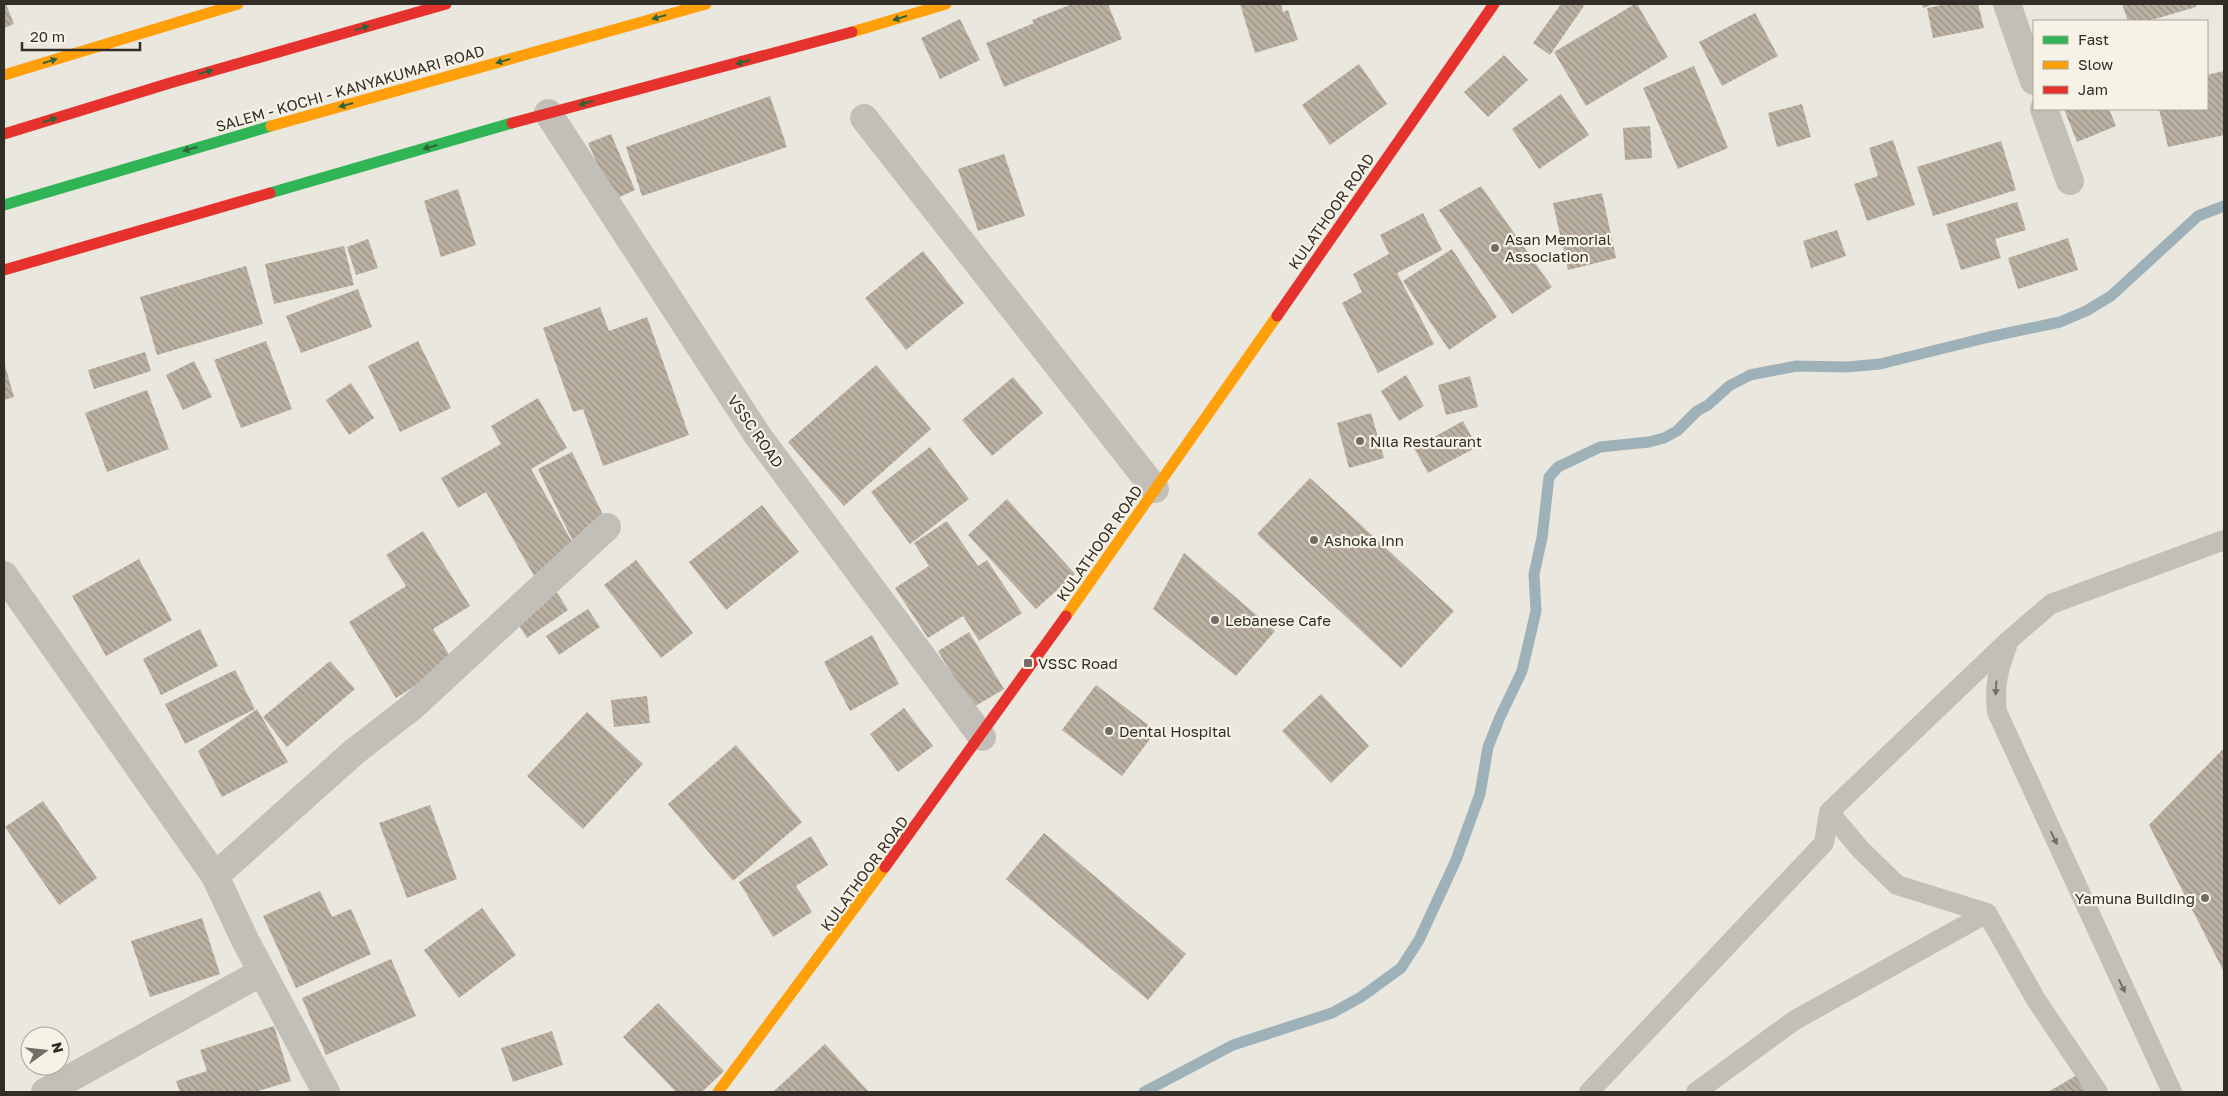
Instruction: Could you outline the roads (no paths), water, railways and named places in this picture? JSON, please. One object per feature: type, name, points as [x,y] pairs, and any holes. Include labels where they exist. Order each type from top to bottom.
[{"type":"main road","points":[[4,75],[238,4]]},
{"type":"main road","points":[[4,134],[170,83],[446,4]]},
{"type":"main road","name":"SALEM - KOCHI - KANYAKUMARI ROAD","points":[[4,205],[189,150],[706,4]]},
{"type":"main road","points":[[4,270],[548,113],[790,50],[946,4]]},
{"type":"main road","name":"KULATHOOR ROAD","points":[[718,1092],[829,947],[982,737],[1494,4]]},
{"type":"street","points":[[2006,4],[2033,79]]},
{"type":"street","points":[[2044,110],[2070,180]]},
{"type":"street","name":"VSSC ROAD","points":[[548,113],[758,436],[982,737]]},
{"type":"street","points":[[864,118],[1155,488]]},
{"type":"street","points":[[215,876],[354,752],[412,707],[607,527]]},
{"type":"street","points":[[4,575],[215,876],[262,972],[326,1092]]},
{"type":"street","points":[[45,1092],[262,972]]},
{"type":"lane","points":[[1588,1092],[1824,843],[1829,812],[2008,641],[2051,604],[2224,540]]},
{"type":"lane","points":[[2008,641],[1994,690],[1997,712],[2172,1092]]},
{"type":"lane","points":[[1829,812],[1861,850],[1897,885],[1987,913],[2035,998],[2098,1092]]},
{"type":"lane","points":[[1696,1092],[1795,1020],[1987,913]]},
{"type":"waterway","points":[[1144,1092],[1233,1045],[1332,1013],[1361,997],[1401,968],[1419,940],[1456,860],[1480,794],[1488,747],[1522,671],[1536,611],[1534,574],[1542,538],[1549,477],[1558,467],[1600,447],[1649,442],[1664,438],[1677,431],[1697,411],[1708,405],[1729,386],[1750,375],[1796,366],[1847,367],[1880,364],[1989,337],[2060,322],[2086,311],[2111,296],[2198,216],[2224,206]]},
{"type":"place","name":"Asan Memorial Association","points":[[1495,248]]},
{"type":"place","name":"Nila Restaurant","points":[[1360,441]]},
{"type":"place","name":"Ashoka Inn","points":[[1314,540]]},
{"type":"place","name":"Lebanese Cafe","points":[[1215,620]]},
{"type":"place","name":"VSSC Road","points":[[1028,663]]},
{"type":"place","name":"Dental Hospital","points":[[1109,731]]},
{"type":"place","name":"Yamuna Building","points":[[2205,898]]}]
